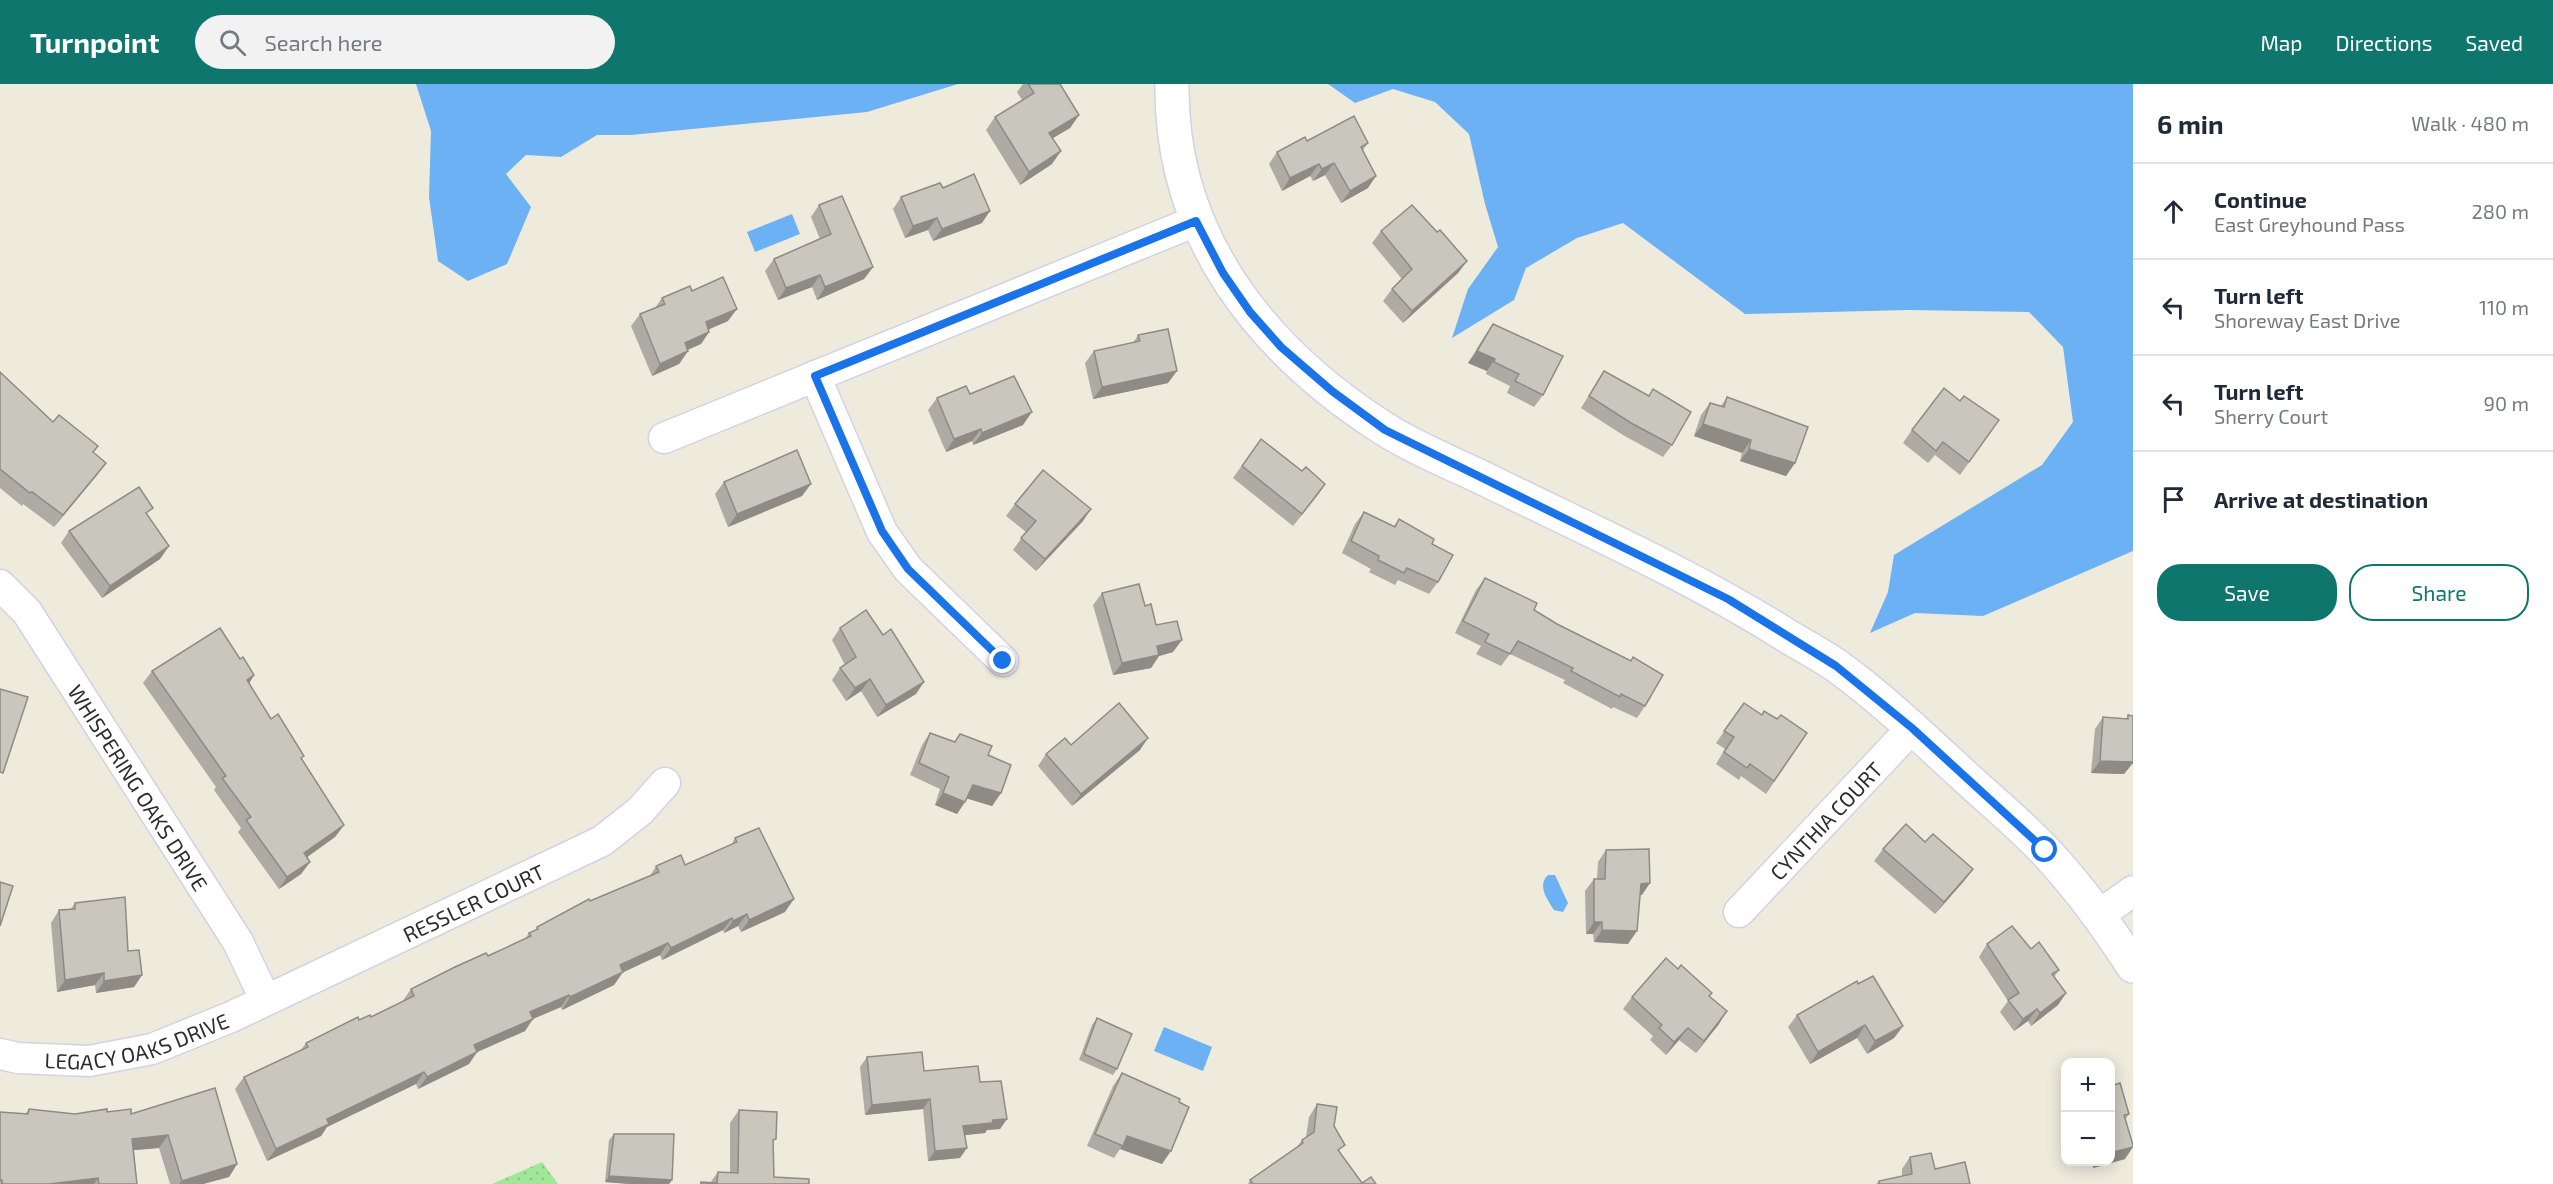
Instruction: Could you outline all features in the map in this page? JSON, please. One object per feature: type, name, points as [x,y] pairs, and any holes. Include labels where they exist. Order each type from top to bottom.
[{"type":"street","points":[[1172,84],[1172,122],[1181,177],[1196,221],[1223,273],[1250,312],[1281,347],[1332,391],[1385,430],[1728,599],[1836,666],[1912,728],[2045,850],[2099,915],[2133,966]]},
{"type":"street","points":[[664,438],[1196,221]]},
{"type":"street","points":[[815,376],[882,531],[908,569],[1003,661]]},
{"type":"street","name":"WHISPERING OAKS DRIVE","points":[[0,585],[27,612],[178,847],[238,942],[265,999]]},
{"type":"street","name":"CYNTHIA COURT","points":[[1739,912],[1912,728]]},
{"type":"street","name":"RESSLER COURT","points":[[265,999],[602,841],[640,811],[665,783]]},
{"type":"street","points":[[2099,915],[2133,891]]},
{"type":"street","name":"LEGACY OAKS DRIVE","points":[[0,1054],[18,1058],[89,1061],[152,1049],[231,1017],[265,999]]},
{"type":"green space","points":[[542,1162],[558,1184],[492,1184]]},
{"type":"water","points":[[416,84],[958,84],[867,112],[631,135],[597,135],[561,157],[526,155],[506,174],[531,207],[507,264],[468,281],[438,261],[429,197],[431,131]]},
{"type":"water","points":[[1328,84],[2133,84],[2133,551],[1983,616],[1915,613],[1870,633],[1888,592],[1894,555],[2042,465],[2073,422],[2063,347],[2029,312],[1908,310],[1745,314],[1623,223],[1577,238],[1526,268],[1514,300],[1452,338],[1468,289],[1498,247],[1485,204],[1469,134],[1435,102],[1393,89],[1355,103]]},
{"type":"water","points":[[792,214],[800,234],[755,252],[747,232]]},
{"type":"water","points":[[1548,875],[1555,875],[1568,903],[1563,912],[1554,910],[1544,892],[1543,883]]},
{"type":"water","points":[[1164,1027],[1212,1047],[1203,1071],[1154,1051]]},
{"type":"building","points":[[1028,84],[1060,84],[1079,115],[1049,133],[1061,151],[1029,172],[995,117],[1034,93]]},
{"type":"building","points":[[1354,116],[1368,143],[1361,147],[1376,176],[1350,191],[1334,163],[1322,169],[1319,164],[1290,178],[1277,152],[1305,137],[1307,141]]},
{"type":"building","points":[[974,174],[990,211],[942,229],[937,218],[913,226],[901,197],[940,183],[943,188]]},
{"type":"building","points":[[842,196],[873,267],[825,287],[820,275],[786,288],[774,259],[831,234],[819,205]]},
{"type":"building","points":[[1412,205],[1437,232],[1440,230],[1467,261],[1412,311],[1392,289],[1412,269],[1381,231]]},
{"type":"building","points":[[723,277],[737,309],[706,322],[709,332],[685,343],[688,351],[660,364],[640,314],[665,304],[662,298],[690,286],[692,291]]},
{"type":"building","points":[[1493,324],[1563,356],[1543,395],[1515,381],[1519,374],[1477,351]]},
{"type":"building","points":[[1168,329],[1177,371],[1102,387],[1094,351],[1140,341],[1138,335]]},
{"type":"building","points":[[1604,371],[1649,396],[1653,389],[1691,412],[1672,445],[1631,423],[1589,396]]},
{"type":"building","points":[[0,372],[53,422],[59,415],[98,446],[93,452],[106,463],[63,515],[0,469]]},
{"type":"building","points":[[1014,376],[1032,412],[982,433],[981,429],[954,439],[937,398],[966,386],[970,394]]},
{"type":"building","points":[[1944,388],[1960,401],[1964,396],[1999,420],[1969,462],[1943,442],[1936,451],[1912,430]]},
{"type":"building","points":[[1727,397],[1808,427],[1795,463],[1749,449],[1751,440],[1703,424],[1710,403],[1724,407]]},
{"type":"building","points":[[1261,439],[1302,471],[1306,467],[1325,484],[1302,514],[1242,466]]},
{"type":"building","points":[[797,450],[811,484],[737,514],[724,482]]},
{"type":"building","points":[[1043,470],[1091,509],[1045,559],[1021,538],[1036,521],[1015,504]]},
{"type":"building","points":[[139,487],[153,508],[146,513],[169,546],[110,586],[69,531]]},
{"type":"building","points":[[1364,512],[1395,527],[1399,519],[1434,539],[1432,544],[1453,555],[1438,582],[1407,568],[1404,573],[1378,560],[1379,556],[1351,541]]},
{"type":"building","points":[[1485,578],[1537,603],[1534,610],[1557,624],[1631,661],[1633,657],[1663,675],[1645,706],[1621,694],[1620,697],[1571,671],[1573,668],[1518,641],[1510,654],[1485,642],[1489,634],[1463,621]]},
{"type":"building","points":[[1139,584],[1145,606],[1151,604],[1156,625],[1177,621],[1182,640],[1157,646],[1159,655],[1122,663],[1102,593]]},
{"type":"building","points":[[866,610],[883,635],[891,629],[924,682],[886,705],[870,679],[855,688],[840,668],[856,657],[840,628]]},
{"type":"building","points":[[220,628],[240,659],[243,657],[254,675],[247,680],[271,719],[278,714],[304,756],[301,758],[344,825],[304,853],[310,862],[287,877],[246,820],[251,817],[222,778],[226,776],[152,671]]},
{"type":"building","points":[[0,689],[28,697],[3,773],[0,772]]},
{"type":"building","points":[[1119,703],[1148,738],[1081,794],[1046,754],[1065,738],[1071,745]]},
{"type":"building","points":[[1744,703],[1762,715],[1764,711],[1777,719],[1781,715],[1807,733],[1774,781],[1750,764],[1747,768],[1724,752],[1734,737],[1724,731]]},
{"type":"building","points":[[2128,715],[2133,716],[2133,762],[2100,761],[2103,717],[2128,719]]},
{"type":"building","points":[[930,733],[955,742],[960,734],[992,746],[988,755],[1011,765],[1001,793],[973,785],[965,802],[943,793],[949,777],[919,763]]},
{"type":"building","points":[[1906,824],[1925,842],[1933,834],[1973,869],[1944,902],[1883,849]]},
{"type":"building","points":[[759,828],[794,899],[749,920],[747,914],[733,921],[732,918],[671,948],[668,943],[620,965],[623,972],[570,997],[569,995],[530,1012],[533,1019],[474,1045],[477,1052],[427,1077],[424,1072],[327,1119],[329,1124],[276,1149],[244,1077],[308,1047],[306,1043],[358,1017],[359,1020],[370,1015],[371,1017],[414,996],[411,989],[455,967],[486,953],[488,956],[531,936],[529,933],[538,929],[537,927],[589,899],[590,901],[659,872],[656,866],[681,855],[685,865],[737,842],[735,838]]},
{"type":"building","points":[[1649,849],[1650,883],[1641,884],[1637,931],[1602,930],[1602,922],[1594,922],[1594,879],[1605,879],[1606,850]]},
{"type":"building","points":[[0,882],[13,886],[0,926]]},
{"type":"building","points":[[125,897],[128,951],[139,950],[142,975],[104,981],[104,973],[65,980],[59,910],[75,909],[75,903]]},
{"type":"building","points":[[2012,926],[2031,949],[2039,942],[2059,970],[2052,974],[2066,993],[2040,1013],[2037,1009],[2023,1019],[2008,1000],[2019,993],[1987,944]]},
{"type":"building","points":[[1666,958],[1678,969],[1681,965],[1712,993],[1709,996],[1727,1011],[1704,1041],[1688,1028],[1674,1042],[1659,1028],[1662,1025],[1632,997]]},
{"type":"building","points":[[1873,976],[1903,1026],[1875,1041],[1865,1025],[1818,1052],[1797,1015],[1857,981],[1858,984]]},
{"type":"building","points":[[1097,1018],[1132,1034],[1117,1069],[1084,1054]]},
{"type":"building","points":[[922,1052],[924,1071],[978,1066],[980,1082],[1001,1081],[1007,1119],[963,1126],[967,1148],[935,1151],[930,1099],[872,1105],[867,1057]]},
{"type":"building","points":[[1122,1073],[1180,1099],[1179,1102],[1189,1107],[1171,1151],[1127,1136],[1123,1146],[1095,1134]]},
{"type":"building","points":[[2120,1083],[2129,1114],[2124,1115],[2133,1147],[2115,1152],[2115,1085]]},
{"type":"building","points":[[215,1088],[237,1164],[182,1181],[168,1135],[132,1139],[137,1184],[99,1184],[98,1178],[49,1184],[2,1184],[0,1180],[0,1112],[28,1114],[29,1109],[75,1114],[107,1109],[107,1112],[131,1109],[131,1114]]},
{"type":"building","points":[[1317,1104],[1337,1107],[1334,1126],[1345,1145],[1338,1150],[1362,1183],[1371,1177],[1376,1184],[1253,1184],[1250,1180],[1303,1143],[1302,1140],[1314,1132]]},
{"type":"building","points":[[739,1110],[777,1112],[776,1139],[773,1140],[774,1177],[809,1179],[809,1184],[701,1184],[701,1182],[717,1183],[718,1172],[738,1173]]},
{"type":"building","points":[[614,1134],[674,1134],[672,1180],[609,1176]]},
{"type":"building","points":[[1931,1153],[1935,1169],[1965,1162],[1970,1184],[1879,1184],[1879,1181],[1912,1174],[1910,1157]]},
{"type":"route","points":[[1003,661],[908,569],[882,531],[815,376],[1196,221],[1223,273],[1250,312],[1281,347],[1332,391],[1385,430],[1728,599],[1836,666],[1912,728],[2045,850]]}]
